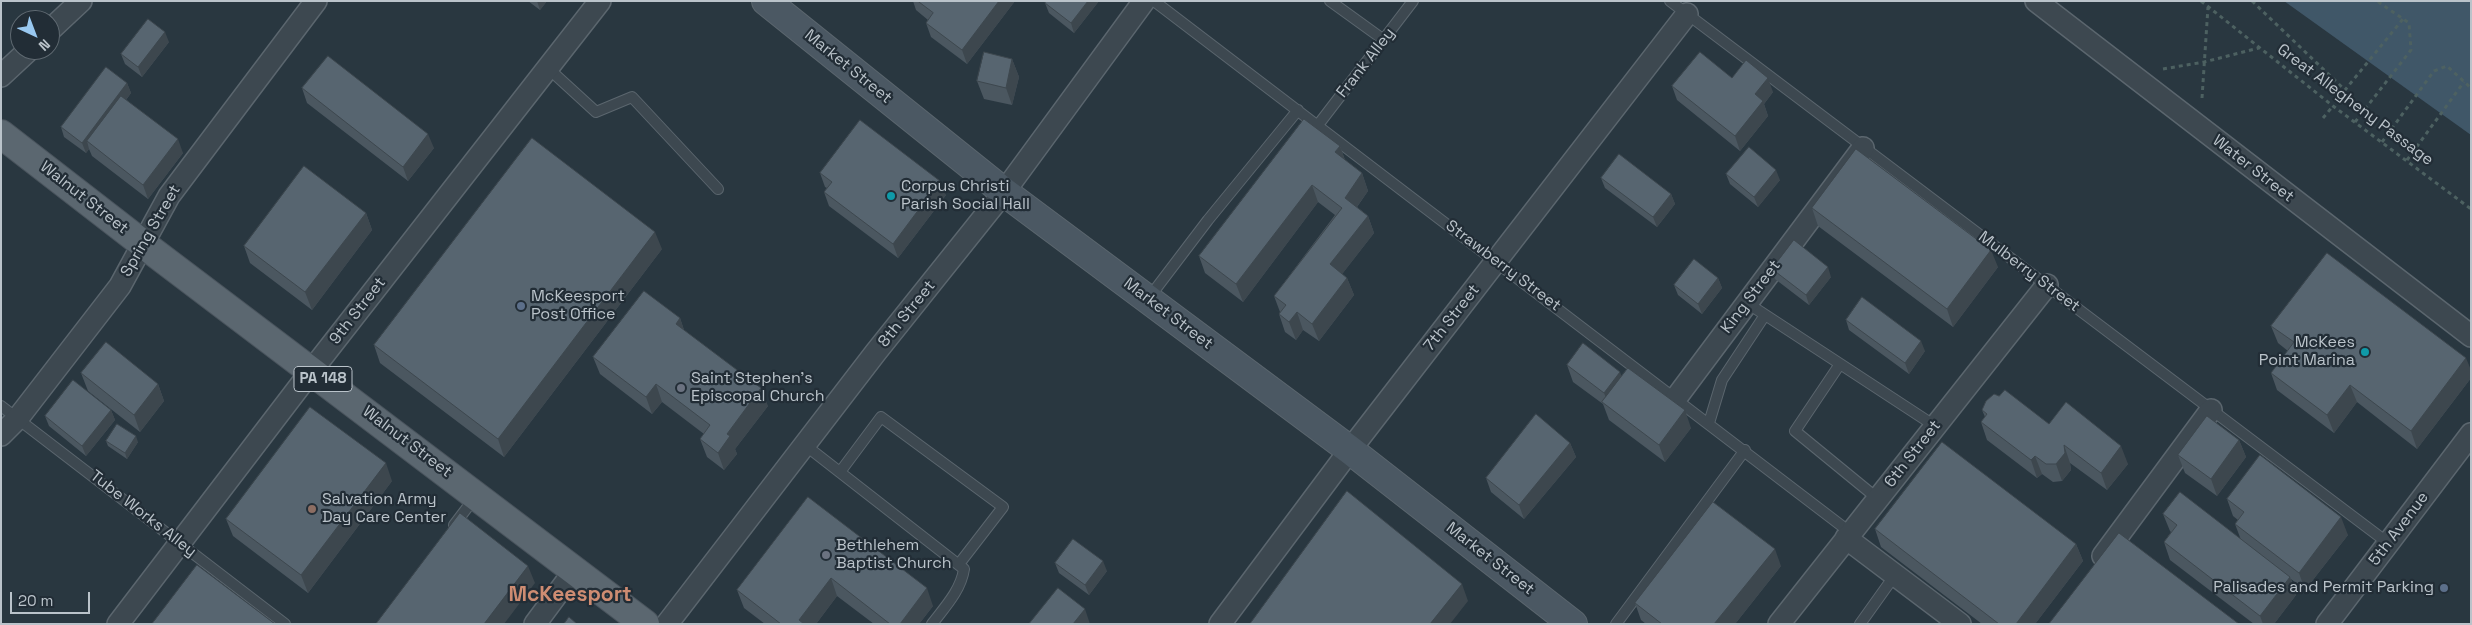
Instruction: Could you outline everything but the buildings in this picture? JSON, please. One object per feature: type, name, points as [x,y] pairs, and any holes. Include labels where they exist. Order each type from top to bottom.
[{"type":"main road","name":"Market Street","points":[[766,1],[1004,192],[1350,450],[1573,624]]},
{"type":"main road","name":"Walnut Street","points":[[1,134],[143,244],[312,370],[645,624]]},
{"type":"street","points":[[60,20],[80,1]]},
{"type":"street","name":"Spring Street","points":[[1,435],[10,412],[120,286],[169,196],[316,1]]},
{"type":"street","name":"9th Street","points":[[118,624],[181,544],[312,370],[549,69],[600,1]]},
{"type":"street","name":"8th Street","points":[[667,624],[1004,192],[1144,1]]},
{"type":"street","name":"Water Street","points":[[2036,1],[2471,336]]},
{"type":"street","name":"7th Street","points":[[1220,624],[1350,450],[1687,14]]},
{"type":"street","points":[[1,76],[18,60]]},
{"type":"street","name":"King Street","points":[[1676,398],[1863,148]]},
{"type":"street","name":"6th Street","points":[[1780,624],[2047,285]]},
{"type":"street","points":[[2093,568],[2212,410]]},
{"type":"street","name":"5th Avenue","points":[[2327,624],[2471,434]]},
{"type":"street","name":"Strawberry Street","points":[[1849,535],[1948,620]]},
{"type":"street","points":[[535,624],[575,570]]},
{"type":"lane","name":"Strawberry Street","points":[[1154,1],[1745,450],[1849,535]]},
{"type":"lane","points":[[1330,1],[1384,40]]},
{"type":"lane","name":"Frank Alley","points":[[1318,125],[1413,1]]},
{"type":"lane","name":"Mulberry Street","points":[[1670,1],[2388,543]]},
{"type":"lane","points":[[549,69],[596,112],[632,97],[718,189]]},
{"type":"lane","points":[[1148,299],[1208,220],[1298,110]]},
{"type":"lane","points":[[1747,303],[1936,426]]},
{"type":"lane","points":[[1709,423],[1722,380],[1765,315]]},
{"type":"lane","points":[[1840,364],[1795,431],[1878,499]]},
{"type":"lane","name":"Tube Works Alley","points":[[10,412],[285,624]]},
{"type":"lane","points":[[840,472],[881,417],[1003,507],[959,564]]},
{"type":"lane","points":[[805,445],[964,569],[963,579],[956,592],[932,624]]},
{"type":"lane","points":[[1616,624],[1745,450]]},
{"type":"lane","points":[[448,533],[476,496]]},
{"type":"lane","points":[[1860,624],[1895,575]]},
{"type":"path","points":[[2202,1],[2260,48]]},
{"type":"path","points":[[2252,1],[2345,90],[2403,19]]},
{"type":"path","points":[[2355,122],[2411,50],[2409,23],[2377,1]]},
{"type":"path","points":[[2200,128],[2208,6]]},
{"type":"path","name":"Great Allegheny Passage","points":[[2154,70],[2204,62],[2260,48],[2333,106],[2471,209]]},
{"type":"path","points":[[2382,142],[2434,71],[2447,66],[2471,88]]},
{"type":"path","points":[[2407,160],[2464,82]]},
{"type":"path","points":[[2323,118],[2333,106]]},
{"type":"water","points":[[2284,1],[2471,1],[2471,135]]},
{"type":"place","name":"Corpus Christi Parish Social Hall","points":[[891,196]]},
{"type":"place","name":"McKeesport Post Office","points":[[521,306]]},
{"type":"place","name":"McKees Point Marina","points":[[2365,352]]},
{"type":"place","name":"Saint Stephen's Episcopal Church","points":[[681,388]]},
{"type":"place","name":"Salvation Army Day Care Center","points":[[312,509]]},
{"type":"place","name":"Bethlehem Baptist Church","points":[[826,555]]},
{"type":"place","name":"Palisades and Permit Parking","points":[[2444,588]]},
{"type":"district","name":"McKeesport","points":[[570,595]]}]
